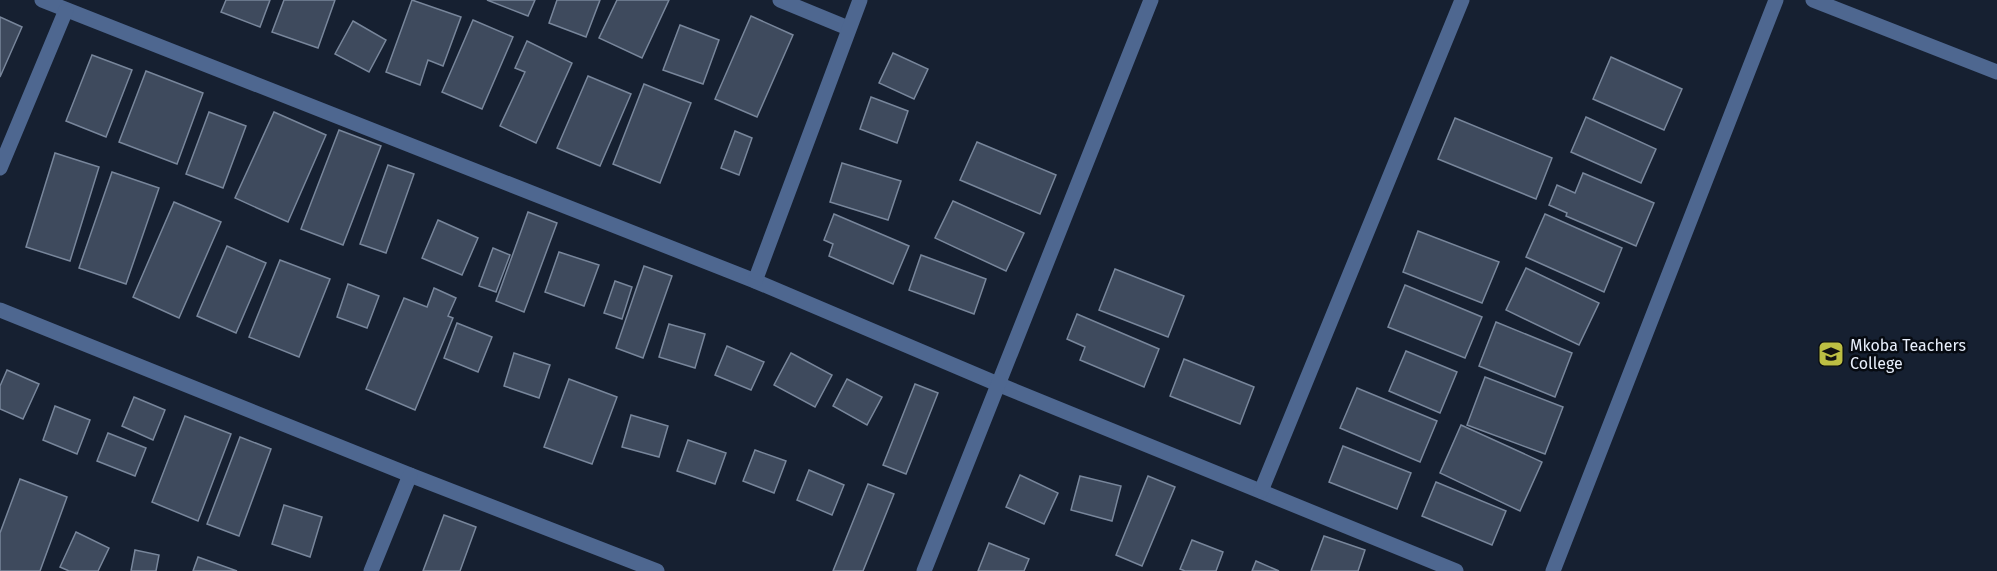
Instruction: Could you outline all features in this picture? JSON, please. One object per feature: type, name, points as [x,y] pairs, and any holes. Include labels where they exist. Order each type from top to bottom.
[{"type":"street","points":[[42,0],[755,281],[999,385],[1456,571]]},
{"type":"street","points":[[780,0],[848,28]]},
{"type":"street","points":[[755,281],[860,0]]},
{"type":"street","points":[[924,571],[1151,0]]},
{"type":"street","points":[[1261,491],[1462,0]]},
{"type":"street","points":[[1553,571],[1776,0]]},
{"type":"street","points":[[1813,0],[1997,72]]},
{"type":"street","points":[[0,168],[66,10]]},
{"type":"street","points":[[0,310],[410,476],[657,571]]},
{"type":"street","points":[[371,571],[410,476]]},
{"type":"building","points":[[226,0],[270,0],[260,27],[221,12]]},
{"type":"building","points":[[284,0],[335,0],[318,48],[272,32]]},
{"type":"building","points":[[412,0],[461,17],[443,66],[428,60],[420,85],[386,72]]},
{"type":"building","points":[[487,0],[535,0],[528,16]]},
{"type":"building","points":[[557,0],[600,0],[586,37],[549,23]]},
{"type":"building","points":[[617,0],[669,0],[642,58],[599,38]]},
{"type":"building","points":[[751,16],[793,35],[757,117],[715,99]]},
{"type":"building","points":[[0,17],[22,27],[0,77]]},
{"type":"building","points":[[473,20],[513,37],[482,109],[442,92]]},
{"type":"building","points":[[353,21],[386,40],[369,72],[335,54]]},
{"type":"building","points":[[680,25],[719,40],[703,84],[663,70]]},
{"type":"building","points":[[527,41],[572,63],[536,143],[500,126],[525,72],[515,68]]},
{"type":"building","points":[[893,53],[928,69],[914,99],[879,83]]},
{"type":"building","points":[[92,55],[132,70],[106,137],[66,121]]},
{"type":"building","points":[[1611,57],[1682,89],[1664,130],[1593,99]]},
{"type":"building","points":[[146,71],[203,93],[177,164],[119,142]]},
{"type":"building","points":[[588,76],[631,94],[600,166],[557,148]]},
{"type":"building","points":[[644,84],[691,103],[660,183],[613,164]]},
{"type":"building","points":[[871,97],[908,111],[897,143],[860,129]]},
{"type":"building","points":[[209,112],[246,126],[223,188],[186,174]]},
{"type":"building","points":[[274,112],[326,135],[288,222],[235,198]]},
{"type":"building","points":[[1586,117],[1656,149],[1641,183],[1571,152]]},
{"type":"building","points":[[1455,118],[1552,158],[1536,199],[1438,159]]},
{"type":"building","points":[[339,130],[381,146],[343,245],[301,229]]},
{"type":"building","points":[[735,131],[752,138],[739,175],[721,168]]},
{"type":"building","points":[[977,142],[1056,175],[1040,214],[960,180]]},
{"type":"building","points":[[55,153],[99,167],[70,261],[26,247]]},
{"type":"building","points":[[842,163],[901,181],[888,220],[830,202]]},
{"type":"building","points":[[388,165],[414,174],[386,253],[360,244]]},
{"type":"building","points":[[112,172],[159,188],[126,284],[79,268]]},
{"type":"building","points":[[1583,173],[1654,203],[1636,246],[1566,216],[1567,213],[1549,205],[1557,185],[1575,193]]},
{"type":"building","points":[[953,201],[1024,233],[1006,271],[935,238]]},
{"type":"building","points":[[174,202],[221,222],[179,318],[133,297]]},
{"type":"building","points":[[528,212],[557,223],[524,312],[496,301]]},
{"type":"building","points":[[834,214],[909,246],[893,284],[829,256],[833,244],[824,240]]},
{"type":"building","points":[[1545,214],[1622,248],[1604,292],[1526,257]]},
{"type":"building","points":[[438,220],[478,238],[462,275],[422,258]]},
{"type":"building","points":[[1418,231],[1499,262],[1482,303],[1403,272]]},
{"type":"building","points":[[227,246],[266,263],[236,333],[197,316]]},
{"type":"building","points":[[493,248],[510,255],[496,292],[479,286]]},
{"type":"building","points":[[559,252],[599,265],[584,306],[545,292]]},
{"type":"building","points":[[921,255],[986,279],[974,314],[909,290]]},
{"type":"building","points":[[280,260],[330,279],[299,357],[249,337]]},
{"type":"building","points":[[644,266],[672,276],[643,358],[616,348]]},
{"type":"building","points":[[1526,268],[1599,303],[1579,345],[1506,310]]},
{"type":"building","points":[[1115,269],[1184,296],[1168,337],[1099,310]]},
{"type":"building","points":[[615,281],[632,287],[622,319],[604,313]]},
{"type":"building","points":[[348,284],[379,296],[367,328],[337,317]]},
{"type":"building","points":[[1405,285],[1482,317],[1465,358],[1388,327]]},
{"type":"building","points":[[434,288],[456,298],[448,316],[453,318],[415,410],[366,389],[404,298],[427,307]]},
{"type":"building","points":[[1077,314],[1159,349],[1144,387],[1080,360],[1085,347],[1067,339]]},
{"type":"building","points":[[1496,322],[1572,353],[1555,397],[1479,366]]},
{"type":"building","points":[[457,323],[492,337],[478,372],[444,358]]},
{"type":"building","points":[[669,324],[705,334],[695,368],[659,357]]},
{"type":"building","points":[[727,346],[764,362],[751,390],[715,375]]},
{"type":"building","points":[[1406,351],[1457,372],[1440,413],[1389,391]]},
{"type":"building","points":[[514,353],[550,365],[539,398],[504,386]]},
{"type":"building","points":[[791,353],[832,375],[815,407],[774,385]]},
{"type":"building","points":[[1184,359],[1254,387],[1240,424],[1170,396]]},
{"type":"building","points":[[7,370],[39,384],[23,419],[0,409],[0,386]]},
{"type":"building","points":[[1485,377],[1563,407],[1545,454],[1467,425]]},
{"type":"building","points":[[569,379],[617,397],[592,464],[544,447]]},
{"type":"building","points":[[847,379],[882,397],[867,425],[833,406]]},
{"type":"building","points":[[915,384],[938,393],[906,474],[883,465]]},
{"type":"building","points":[[1357,388],[1437,421],[1420,462],[1340,428]]},
{"type":"building","points":[[134,397],[165,410],[153,440],[122,426]]},
{"type":"building","points":[[55,406],[90,420],[77,454],[43,440]]},
{"type":"building","points":[[631,415],[668,426],[659,457],[622,447]]},
{"type":"building","points":[[185,416],[231,434],[198,521],[152,502]]},
{"type":"building","points":[[1461,425],[1542,462],[1520,511],[1440,473]]},
{"type":"building","points":[[108,433],[146,448],[135,476],[97,461]]},
{"type":"building","points":[[240,437],[271,449],[239,536],[207,524]]},
{"type":"building","points":[[688,440],[726,453],[715,484],[677,471]]},
{"type":"building","points":[[1343,446],[1411,473],[1397,509],[1329,482]]},
{"type":"building","points":[[755,450],[786,461],[774,493],[743,481]]},
{"type":"building","points":[[809,470],[844,485],[832,515],[797,500]]},
{"type":"building","points":[[1020,475],[1058,493],[1044,524],[1006,507]]},
{"type":"building","points":[[1080,476],[1121,486],[1112,521],[1071,510]]},
{"type":"building","points":[[1148,476],[1175,487],[1142,566],[1116,555]]},
{"type":"building","points":[[20,479],[67,497],[40,571],[0,571],[0,533]]},
{"type":"building","points":[[1436,482],[1506,511],[1492,545],[1422,516]]},
{"type":"building","points":[[868,484],[894,494],[863,571],[833,571]]},
{"type":"building","points":[[284,505],[322,517],[310,557],[272,544]]},
{"type":"building","points":[[444,515],[476,527],[460,571],[423,571]]},
{"type":"building","points":[[76,532],[109,548],[98,571],[69,571],[60,567]]},
{"type":"building","points":[[1324,536],[1365,550],[1358,571],[1311,571]]},
{"type":"building","points":[[1192,540],[1223,552],[1216,571],[1180,569]]},
{"type":"building","points":[[989,543],[1029,559],[1024,571],[978,571]]},
{"type":"building","points":[[135,550],[159,555],[156,571],[131,571]]},
{"type":"building","points":[[198,557],[237,571],[193,571]]},
{"type":"building","points":[[1256,561],[1279,571],[1252,571]]},
{"type":"place","name":"Mkoba Teachers College","points":[[1831,354]]}]
